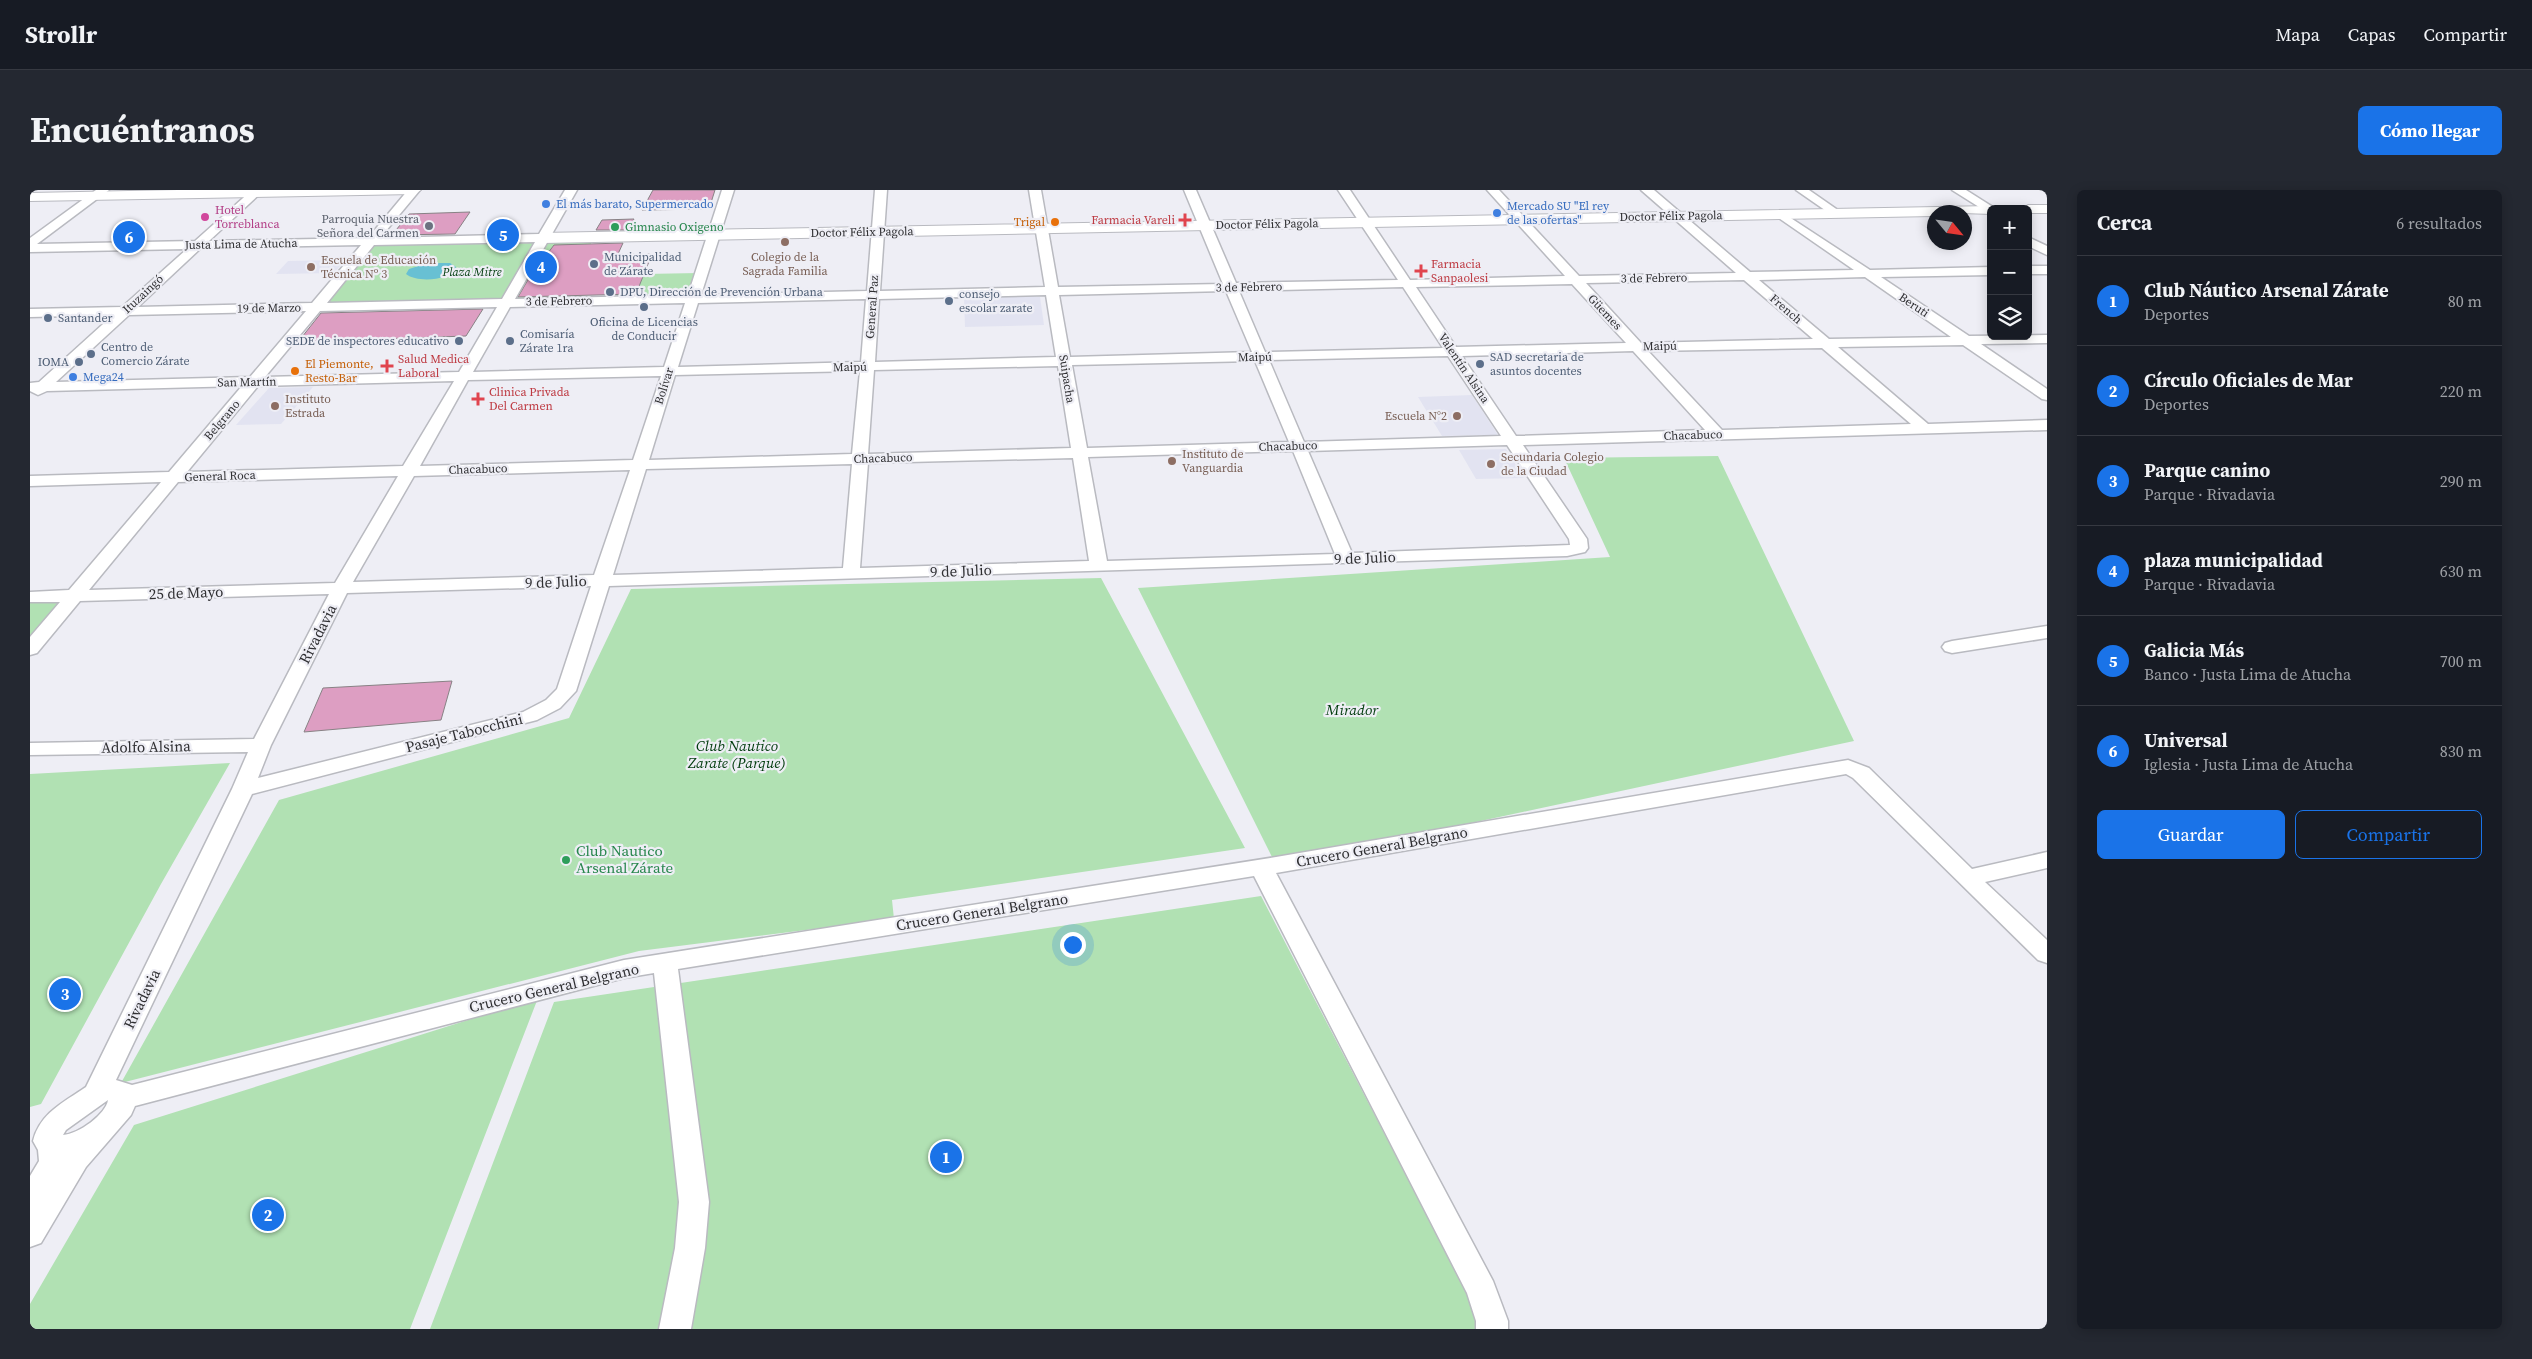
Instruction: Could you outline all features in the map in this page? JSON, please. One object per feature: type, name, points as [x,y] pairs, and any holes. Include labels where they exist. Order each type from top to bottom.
[{"type":"street","points":[[30,197],[100,193],[414,190]]},
{"type":"street","name":"Belgrano","points":[[30,649],[414,190]]},
{"type":"street","name":"Rivadavia","points":[[96,1094],[244,789],[261,745],[341,588],[571,190]]},
{"type":"street","name":"Bolívar","points":[[600,581],[728,190]]},
{"type":"street","name":"General Paz","points":[[851,574],[881,190]]},
{"type":"street","name":"Suipacha","points":[[1035,190],[1099,567]]},
{"type":"street","points":[[1190,190],[1346,559]]},
{"type":"street","name":"Valentín Alsina","points":[[1344,190],[1578,539],[1579,548]]},
{"type":"street","name":"Güemes","points":[[1493,190],[1717,434]]},
{"type":"street","name":"French","points":[[1647,190],[1925,429]]},
{"type":"street","points":[[1802,190],[1836,213]]},
{"type":"street","points":[[1958,190],[1987,208]]},
{"type":"street","name":"Ituzaingó","points":[[30,399],[36,387],[124,311],[256,191]]},
{"type":"street","points":[[30,244],[100,193]]},
{"type":"street","points":[[2032,209],[2047,209]]},
{"type":"street","name":"Doctor Félix Pagola","points":[[1972,210],[1987,210]]},
{"type":"street","name":"Doctor Félix Pagola","points":[[542,238],[1927,211]]},
{"type":"street","points":[[1972,211],[1987,219]]},
{"type":"street","name":"Beruti","points":[[1780,214],[2047,396]]},
{"type":"street","name":"Justa Lima de Atucha","points":[[30,248],[542,238]]},
{"type":"street","points":[[2032,243],[2047,251]]},
{"type":"street","points":[[2032,270],[2047,270]]},
{"type":"street","name":"3 de Febrero","points":[[508,302],[1987,271]]},
{"type":"street","name":"19 de Marzo","points":[[30,313],[508,302]]},
{"type":"street","name":"Maipú","points":[[464,377],[1637,347],[2047,339]]},
{"type":"street","name":"San Martín","points":[[36,387],[464,377]]},
{"type":"street","name":"Chacabuco","points":[[409,471],[639,463],[1513,442],[1717,434],[2047,425]]},
{"type":"street","name":"General Roca","points":[[30,481],[409,471]]},
{"type":"street","name":"9 de Julio","points":[[341,588],[1517,554],[1567,551],[1579,548]]},
{"type":"street","name":"Pasaje Tabocchini","points":[[244,789],[530,716],[553,704],[566,691],[600,581]]},
{"type":"street","name":"25 de Mayo","points":[[30,597],[341,588]]},
{"type":"street","points":[[1952,646],[2047,632]]},
{"type":"street","name":"Adolfo Alsina","points":[[30,749],[261,745]]},
{"type":"street","name":"Crucero General Belgrano","points":[[124,1098],[624,969],[665,964],[1261,867],[1848,767],[1861,773],[1967,878]]},
{"type":"street","points":[[1967,878],[2047,860]]},
{"type":"street","points":[[1261,867],[1482,1291],[1492,1321],[1492,1329]]},
{"type":"street","points":[[1967,878],[2047,954]]},
{"type":"street","points":[[665,964],[694,1202],[690,1248],[675,1329]]},
{"type":"street","name":"Rivadavia","points":[[45,1136],[56,1122],[106,1089],[122,1092],[124,1098]]},
{"type":"street","points":[[30,1234],[76,1159],[121,1107],[124,1098]]},
{"type":"street","points":[[45,1136],[77,1144],[96,1134]]},
{"type":"street","points":[[30,1203],[53,1162],[45,1136]]},
{"type":"shaded area","name":"Escuela de Educación Técnica Nº 3","points":[[345,260],[334,273],[276,274],[288,261]]},
{"type":"shaded area","points":[[964,297],[1040,297],[1044,325],[965,327]]},
{"type":"shaded area","name":"Instituto Estrada","points":[[313,387],[281,424],[236,425],[269,388]]},
{"type":"shaded area","name":"Escuela N°2","points":[[1472,395],[1498,435],[1442,436],[1418,397]]},
{"type":"shaded area","name":"Secundaria Colegio de la Ciudad","points":[[1506,449],[1524,478],[1476,479],[1459,450]]},
{"type":"green space","points":[[593,240],[559,298],[512,301],[545,241]]},
{"type":"green space","name":"Plaza Mitre","points":[[536,241],[505,299],[326,304],[374,244]]},
{"type":"green space","points":[[699,273],[689,298],[633,299],[644,274]]},
{"type":"green space","name":"Mirador","points":[[1718,456],[1854,741],[1276,865],[1138,588],[1610,557],[1564,458]]},
{"type":"green space","name":"Club Nautico Zarate (Parque)","points":[[1101,578],[1245,848],[892,900],[894,919],[639,951],[121,1083],[279,800],[569,718],[631,589]]},
{"type":"green space","points":[[61,602],[30,640],[30,603]]},
{"type":"green space","points":[[230,763],[161,884],[41,1104],[30,1107],[30,774]]},
{"type":"green space","points":[[1261,896],[1477,1312],[1476,1329],[430,1329],[554,1002]]},
{"type":"green space","points":[[538,998],[410,1329],[30,1329],[30,1304],[134,1125]]},
{"type":"water","points":[[428,263],[450,263],[456,267],[453,272],[433,279],[418,279],[406,274],[409,269]]},
{"type":"building","points":[[653,190],[715,190],[709,209],[642,210]]},
{"type":"building","name":"Parroquia Nuestra Señora del Carmen","points":[[470,212],[455,234],[392,235],[409,214]]},
{"type":"building","name":"Gimnasio Oxigeno","points":[[634,219],[629,230],[596,230],[602,220]]},
{"type":"building","name":"Municipalidad de Zárate","points":[[623,243],[618,254],[652,254],[636,294],[518,297],[529,278],[554,245]]},
{"type":"building","points":[[483,309],[466,336],[298,342],[321,313]]},
{"type":"building","points":[[452,681],[441,720],[304,732],[323,688]]},
{"type":"place","name":"El más barato, Supermercado","points":[[546,204]]},
{"type":"place","name":"Mercado SU \"El rey de las ofertas\"","points":[[1497,213]]},
{"type":"place","name":"Hotel Torreblanca","points":[[205,217]]},
{"type":"place","name":"Farmacia Vareli","points":[[1185,220]]},
{"type":"place","name":"Trigal","points":[[1055,222]]},
{"type":"place","name":"Parroquia Nuestra Señora del Carmen","points":[[429,226]]},
{"type":"place","name":"Gimnasio Oxigeno","points":[[615,227]]},
{"type":"place","name":"Galicia Más","points":[[503,235]]},
{"type":"place","name":"Universal","points":[[129,237]]},
{"type":"place","name":"Colegio de la Sagrada Familia","points":[[785,242]]},
{"type":"place","name":"Municipalidad de Zárate","points":[[594,264]]},
{"type":"place","name":"Escuela de Educación Técnica Nº 3","points":[[311,267]]},
{"type":"place","name":"plaza municipalidad","points":[[541,267]]},
{"type":"place","name":"Farmacia Sanpaolesi","points":[[1421,271]]},
{"type":"place","name":"DPU, Dirección de Prevención Urbana","points":[[610,292]]},
{"type":"place","name":"consejo escolar zarate","points":[[949,301]]},
{"type":"place","name":"Oficina de Licencias de Conducir","points":[[644,307]]},
{"type":"place","name":"Santander","points":[[48,318]]},
{"type":"place","name":"SEDE de inspectores educativo","points":[[459,341]]},
{"type":"place","name":"Comisaría Zárate 1ra","points":[[510,341]]},
{"type":"place","name":"Centro de Comercio Zárate","points":[[91,354]]},
{"type":"place","name":"IOMA","points":[[79,362]]},
{"type":"place","name":"SAD secretaria de asuntos docentes","points":[[1480,364]]},
{"type":"place","name":"Salud Medica Laboral","points":[[387,366]]},
{"type":"place","name":"El Piemonte, Resto-Bar","points":[[295,371]]},
{"type":"place","name":"Mega24","points":[[73,377]]},
{"type":"place","name":"Clinica Privada Del Carmen","points":[[478,399]]},
{"type":"place","name":"Instituto Estrada","points":[[275,406]]},
{"type":"place","name":"Escuela N°2","points":[[1457,416]]},
{"type":"place","name":"Instituto de Vanguardia","points":[[1172,461]]},
{"type":"place","name":"Secundaria Colegio de la Ciudad","points":[[1491,464]]},
{"type":"place","name":"Club Nautico Arsenal Zárate","points":[[566,860]]},
{"type":"place","name":"Parque canino","points":[[65,994]]},
{"type":"place","name":"Club Náutico Arsenal Zárate","points":[[946,1157]]},
{"type":"place","name":"Círculo Oficiales de Mar","points":[[268,1215]]}]
